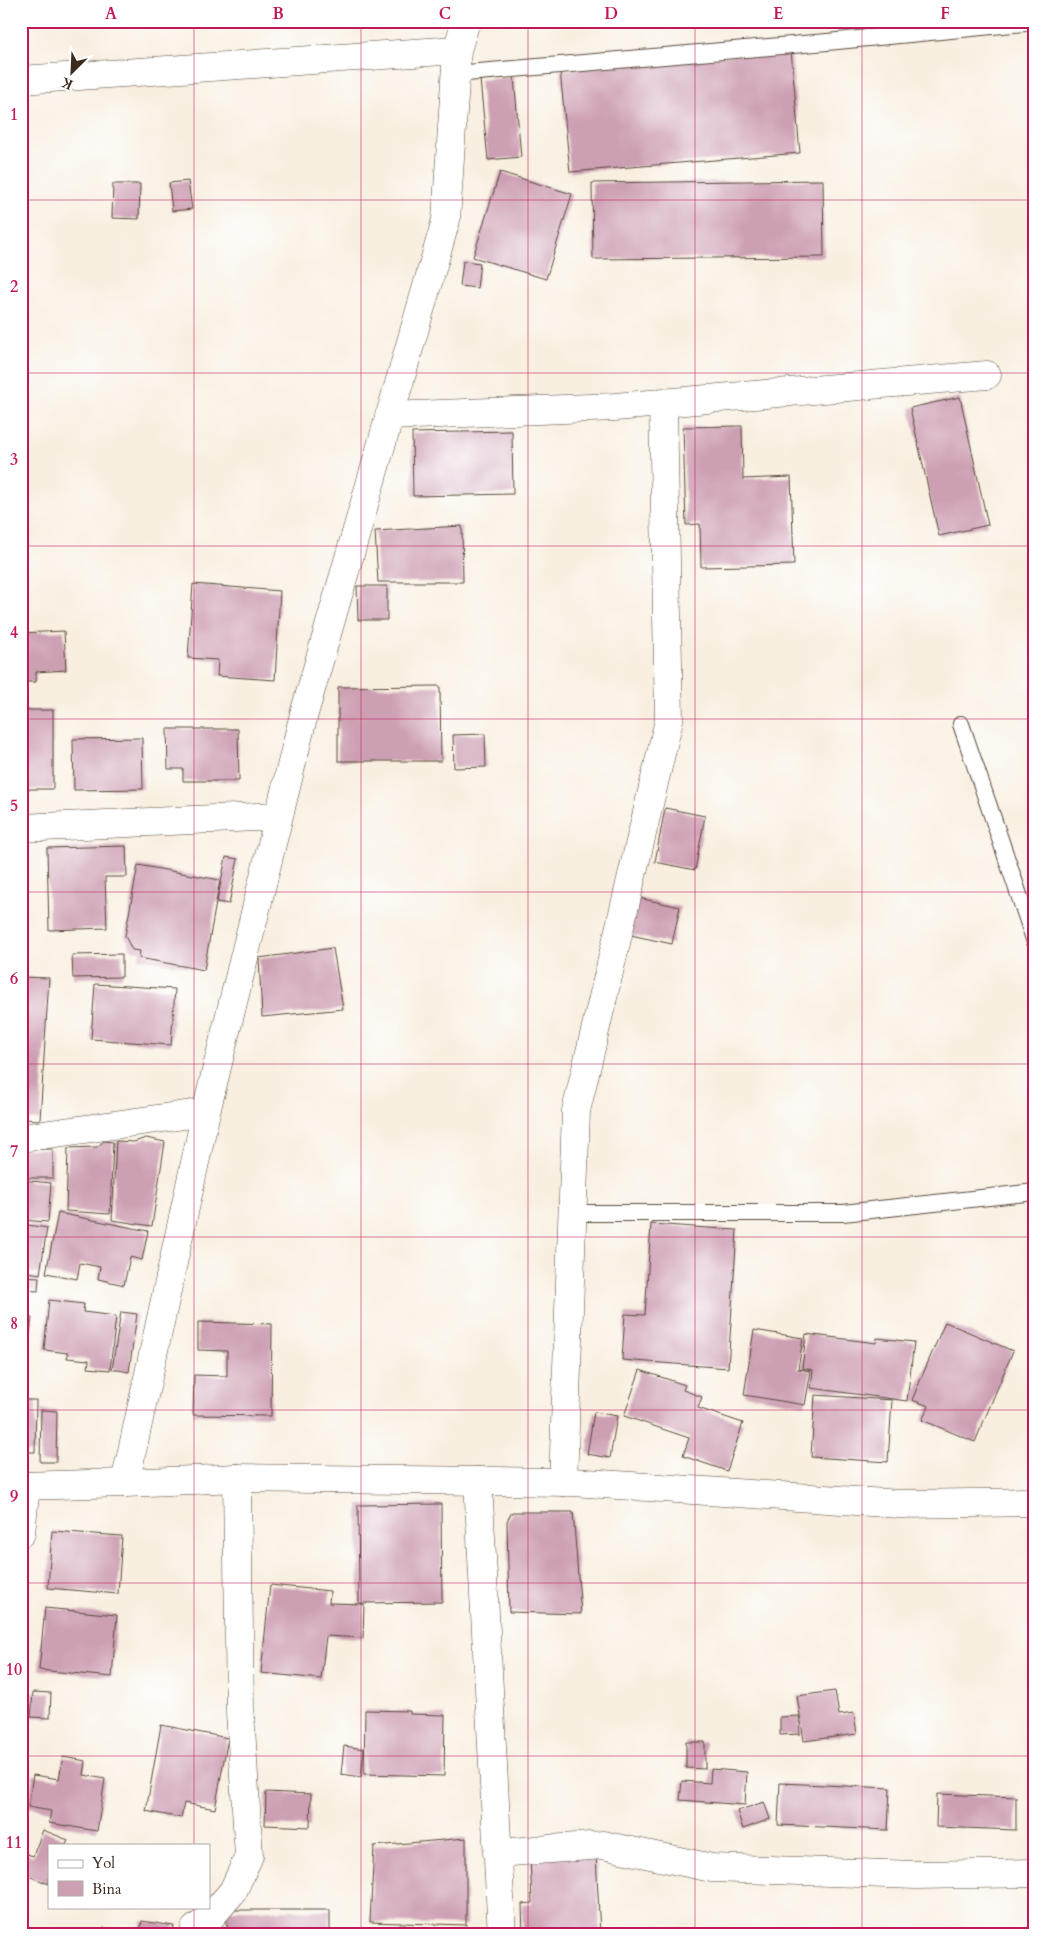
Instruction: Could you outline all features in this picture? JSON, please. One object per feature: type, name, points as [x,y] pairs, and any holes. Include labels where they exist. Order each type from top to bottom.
[{"type":"street","points":[[125,1483],[206,1112],[278,816],[304,714],[446,220],[456,62],[466,21]]},
{"type":"street","points":[[21,80],[456,62]]},
{"type":"street","points":[[389,416],[615,407],[987,375]]},
{"type":"street","points":[[563,1482],[576,1111],[669,720],[663,402]]},
{"type":"street","points":[[21,828],[278,816]]},
{"type":"street","points":[[21,1138],[206,1112]]},
{"type":"street","points":[[194,1935],[195,1929],[210,1918],[233,1891],[249,1856],[240,1712],[237,1478]]},
{"type":"street","points":[[21,1533],[24,1486],[237,1478],[563,1482],[900,1504],[1035,1502]]},
{"type":"street","points":[[478,1481],[502,1935]]},
{"type":"street","points":[[497,1853],[603,1845],[712,1868],[916,1875],[1035,1873]]},
{"type":"lane","points":[[456,62],[837,42],[1035,22]]},
{"type":"lane","points":[[961,724],[1035,942]]},
{"type":"lane","points":[[573,1214],[843,1213],[1035,1192]]},
{"type":"building","points":[[791,50],[800,153],[570,172],[560,70]]},
{"type":"building","points":[[514,77],[521,157],[488,160],[480,80]]},
{"type":"building","points":[[500,172],[572,194],[546,279],[473,257]]},
{"type":"building","points":[[823,180],[824,257],[593,259],[592,183]]},
{"type":"building","points":[[188,181],[192,209],[172,211],[169,183]]},
{"type":"building","points":[[113,184],[140,184],[139,219],[112,218]]},
{"type":"building","points":[[463,261],[480,263],[477,288],[460,286]]},
{"type":"building","points":[[960,397],[988,525],[939,536],[910,408]]},
{"type":"building","points":[[742,426],[743,479],[791,477],[794,565],[701,567],[700,524],[686,525],[683,427]]},
{"type":"building","points":[[512,431],[513,494],[413,496],[412,433]]},
{"type":"building","points":[[462,526],[463,582],[378,582],[375,531]]},
{"type":"building","points":[[193,584],[280,591],[275,680],[217,676],[218,660],[188,658]]},
{"type":"building","points":[[357,586],[387,586],[387,620],[358,620]]},
{"type":"building","points":[[64,631],[66,670],[36,672],[36,682],[21,682],[21,633]]},
{"type":"building","points":[[440,686],[441,761],[338,761],[338,687]]},
{"type":"building","points":[[21,710],[53,710],[53,789],[21,789]]},
{"type":"building","points":[[167,729],[238,729],[239,781],[183,781],[183,769],[168,769]]},
{"type":"building","points":[[485,734],[486,767],[454,768],[453,735]]},
{"type":"building","points":[[142,738],[143,789],[74,790],[73,739]]},
{"type":"building","points":[[665,808],[705,816],[695,870],[655,862]]},
{"type":"building","points":[[126,846],[127,877],[105,877],[107,928],[49,930],[47,848]]},
{"type":"building","points":[[226,857],[238,859],[229,904],[217,902]]},
{"type":"building","points":[[138,865],[220,880],[204,970],[139,958],[140,951],[132,950],[125,936]]},
{"type":"building","points":[[634,897],[680,907],[672,944],[626,934]]},
{"type":"building","points":[[333,948],[343,1009],[262,1017],[259,958]]},
{"type":"building","points":[[122,954],[122,977],[73,978],[72,955]]},
{"type":"building","points":[[21,977],[49,978],[40,1120],[21,1119]]},
{"type":"building","points":[[95,984],[175,989],[171,1045],[91,1039]]},
{"type":"building","points":[[146,1138],[165,1142],[152,1226],[112,1220],[116,1141],[134,1142]]},
{"type":"building","points":[[104,1141],[113,1142],[110,1214],[66,1211],[68,1148],[97,1147]]},
{"type":"building","points":[[21,1149],[53,1149],[53,1178],[21,1178]]},
{"type":"building","points":[[21,1180],[51,1183],[48,1222],[21,1220]]},
{"type":"building","points":[[58,1213],[148,1231],[142,1260],[130,1257],[124,1285],[98,1279],[100,1267],[80,1263],[77,1279],[46,1273]]},
{"type":"building","points":[[21,1224],[47,1228],[40,1274],[21,1271]]},
{"type":"building","points":[[651,1224],[737,1230],[728,1368],[622,1360],[625,1314],[645,1315]]},
{"type":"building","points":[[21,1276],[39,1277],[38,1291],[21,1290]]},
{"type":"building","points":[[49,1300],[84,1304],[83,1312],[116,1316],[110,1370],[88,1368],[89,1360],[67,1358],[68,1353],[44,1350]]},
{"type":"building","points":[[121,1312],[137,1314],[129,1372],[112,1369]]},
{"type":"building","points":[[21,1317],[32,1318],[26,1365],[21,1364]]},
{"type":"building","points":[[198,1322],[272,1324],[271,1416],[193,1415],[194,1375],[227,1376],[227,1351],[198,1350]]},
{"type":"building","points":[[945,1322],[1013,1351],[975,1442],[922,1420],[929,1406],[912,1400]]},
{"type":"building","points":[[754,1330],[803,1338],[798,1369],[811,1371],[805,1405],[744,1395]]},
{"type":"building","points":[[806,1334],[876,1343],[877,1338],[914,1342],[907,1401],[811,1388],[813,1370],[802,1368]]},
{"type":"building","points":[[640,1370],[685,1385],[683,1390],[702,1397],[698,1408],[743,1423],[727,1471],[683,1456],[689,1438],[624,1416]]},
{"type":"building","points":[[815,1395],[892,1400],[888,1462],[811,1457]]},
{"type":"building","points":[[21,1400],[36,1400],[35,1452],[21,1452]]},
{"type":"building","points":[[41,1410],[57,1411],[56,1462],[40,1462]]},
{"type":"building","points":[[594,1412],[617,1416],[610,1458],[587,1454]]},
{"type":"building","points":[[441,1504],[442,1602],[359,1603],[358,1505]]},
{"type":"building","points":[[512,1512],[573,1512],[581,1614],[509,1612],[507,1521]]},
{"type":"building","points":[[52,1531],[122,1536],[118,1594],[48,1588]]},
{"type":"building","points":[[270,1585],[330,1591],[329,1603],[364,1604],[363,1638],[326,1636],[321,1679],[261,1673]]},
{"type":"building","points":[[45,1608],[117,1615],[112,1677],[39,1670]]},
{"type":"building","points":[[835,1691],[839,1715],[854,1713],[857,1734],[804,1741],[797,1696]]},
{"type":"building","points":[[33,1692],[51,1693],[50,1718],[31,1717]]},
{"type":"building","points":[[365,1710],[410,1711],[410,1714],[445,1715],[444,1776],[364,1774]]},
{"type":"building","points":[[799,1716],[800,1734],[780,1735],[780,1717]]},
{"type":"building","points":[[161,1725],[228,1738],[215,1809],[184,1803],[181,1818],[146,1811]]},
{"type":"building","points":[[686,1742],[705,1742],[705,1769],[686,1768]]},
{"type":"building","points":[[344,1746],[364,1749],[361,1777],[341,1774]]},
{"type":"building","points":[[63,1757],[86,1761],[84,1775],[105,1779],[97,1831],[49,1823],[51,1811],[28,1807],[33,1775],[59,1779]]},
{"type":"building","points":[[711,1769],[747,1772],[745,1805],[680,1800],[682,1781],[710,1783]]},
{"type":"building","points":[[780,1783],[890,1788],[888,1830],[778,1825]]},
{"type":"building","points":[[266,1792],[311,1794],[310,1827],[265,1825]]},
{"type":"building","points":[[937,1794],[1016,1797],[1016,1830],[936,1827]]},
{"type":"building","points":[[764,1802],[770,1819],[743,1829],[737,1811]]},
{"type":"building","points":[[43,1830],[68,1840],[66,1844],[48,1844],[48,1884],[21,1873],[21,1859],[24,1853],[33,1856]]},
{"type":"building","points":[[466,1838],[466,1925],[370,1922],[374,1846]]},
{"type":"building","points":[[596,1854],[600,1935],[523,1935],[522,1904],[532,1903],[530,1858]]},
{"type":"building","points":[[227,1910],[330,1910],[330,1935],[227,1935]]},
{"type":"building","points":[[142,1921],[174,1926],[172,1935],[139,1935]]},
{"type":"building","points":[[103,1928],[137,1934],[137,1935],[101,1935]]}]
